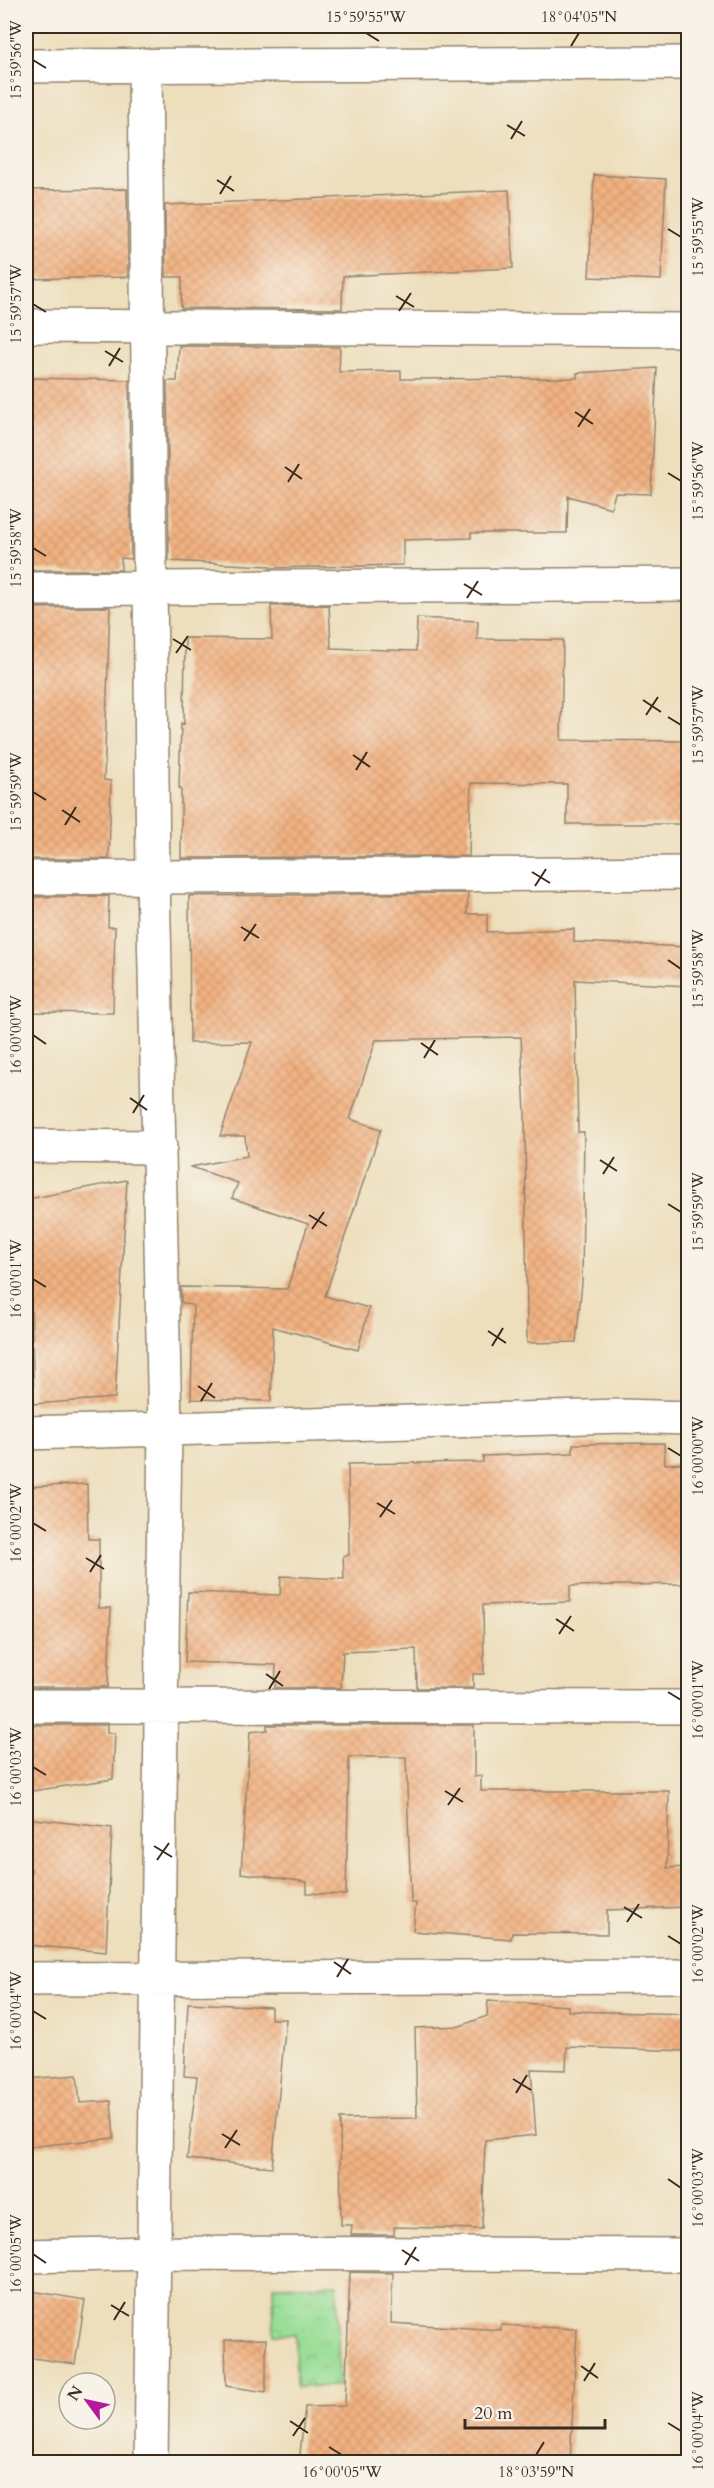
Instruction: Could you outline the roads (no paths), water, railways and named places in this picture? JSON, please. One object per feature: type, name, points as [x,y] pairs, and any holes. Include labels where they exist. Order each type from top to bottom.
[{"type":"street","points":[[26,66],[688,63]]},
{"type":"street","points":[[145,65],[153,878],[165,1428],[151,2463]]},
{"type":"street","points":[[26,326],[688,330]]},
{"type":"street","points":[[26,589],[688,584]]},
{"type":"street","points":[[26,878],[688,873]]},
{"type":"street","points":[[26,1146],[160,1147]]},
{"type":"street","points":[[26,1433],[621,1416],[688,1418]]},
{"type":"street","points":[[26,1706],[688,1707]]},
{"type":"street","points":[[26,1979],[688,1977]]},
{"type":"street","points":[[26,2256],[153,2253],[688,2255]]}]
